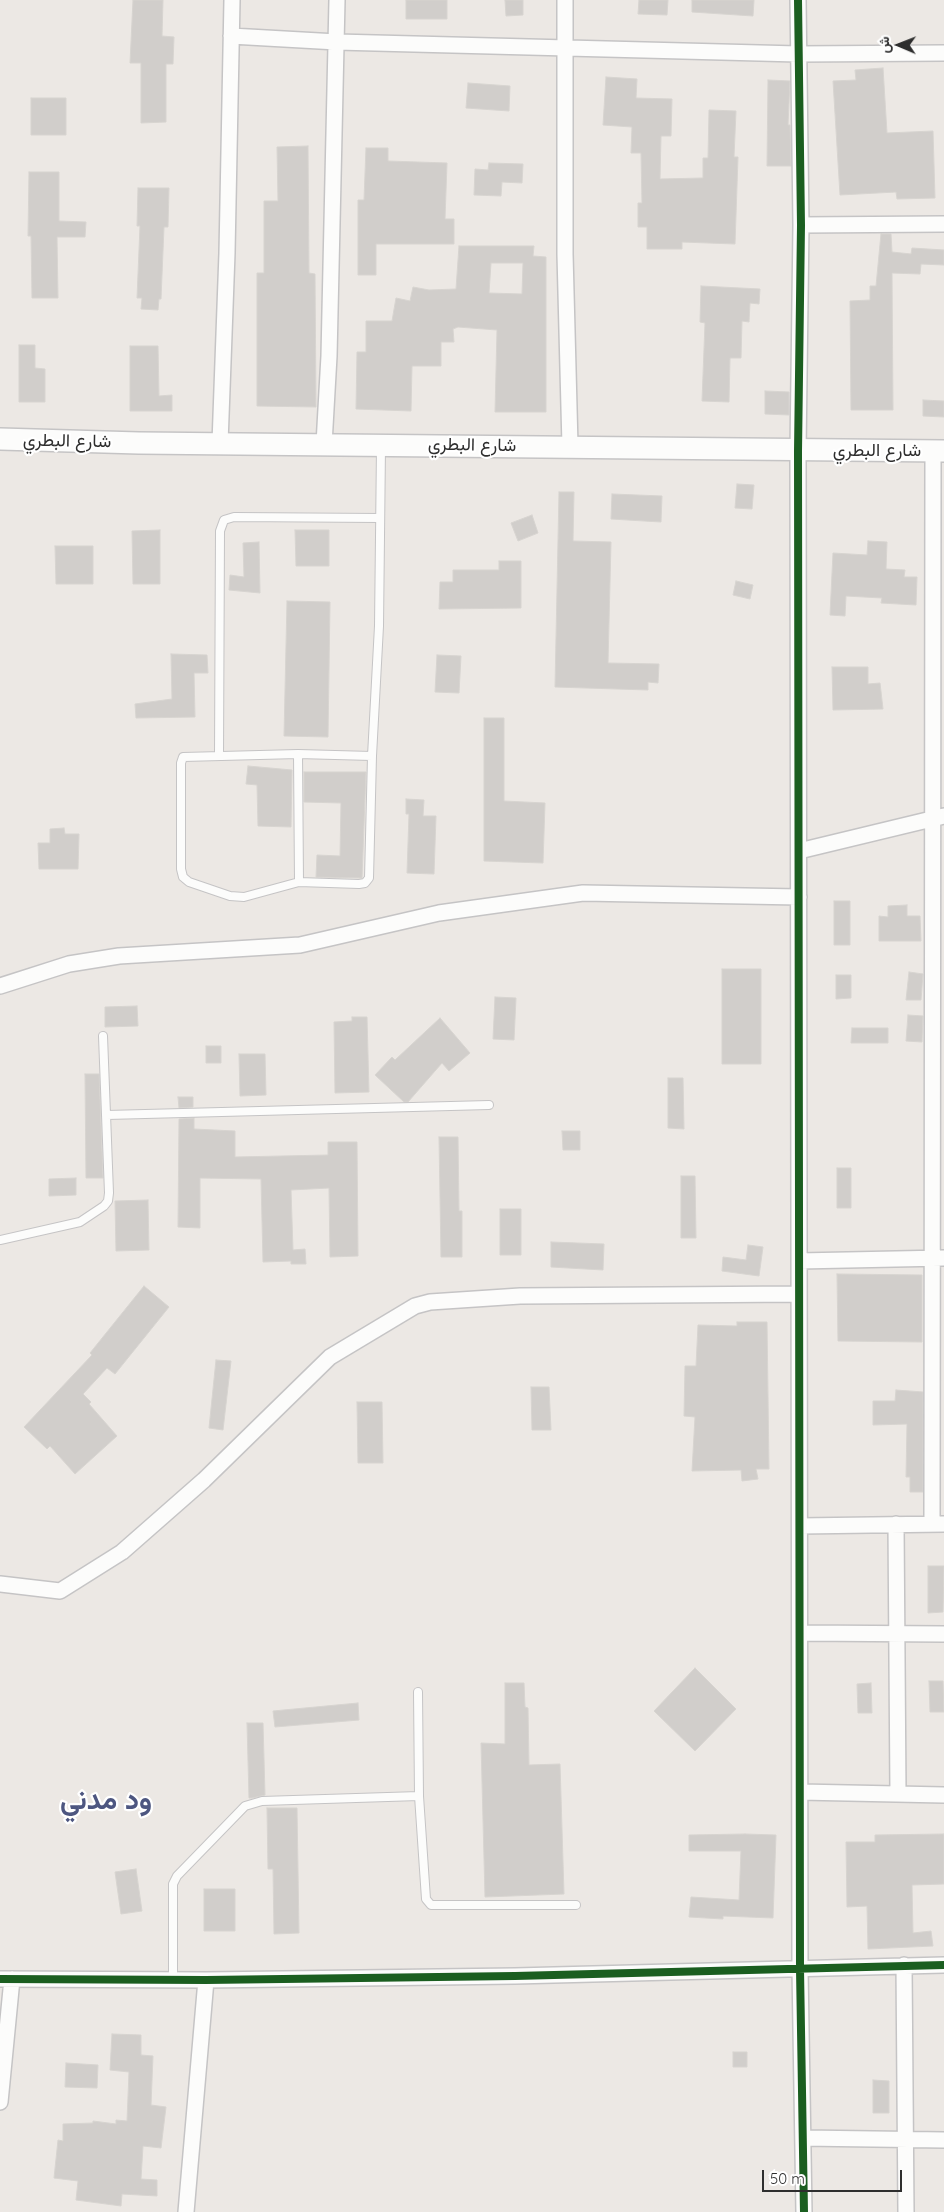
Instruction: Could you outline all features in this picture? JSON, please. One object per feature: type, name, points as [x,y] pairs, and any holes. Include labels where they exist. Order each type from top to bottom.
[{"type":"main road","name":"شارع البطري","points":[[0,439],[570,446],[798,451],[939,451]]},
{"type":"street","points":[[220,443],[228,253],[232,0]]},
{"type":"street","points":[[324,444],[337,0]]},
{"type":"street","points":[[565,0],[565,254],[570,446]]},
{"type":"street","points":[[798,0],[801,225],[798,451],[800,1969],[804,2212]]},
{"type":"street","points":[[231,36],[336,42],[798,54],[944,53]]},
{"type":"street","points":[[801,225],[944,224]]},
{"type":"street","points":[[800,1526],[938,1524],[939,451]]},
{"type":"street","points":[[799,851],[938,818]]},
{"type":"street","points":[[0,986],[70,964],[119,956],[300,945],[439,913],[583,893],[799,897]]},
{"type":"street","points":[[799,1261],[938,1258]]},
{"type":"street","points":[[0,1584],[60,1591],[122,1552],[204,1480],[330,1357],[415,1306],[430,1302],[520,1296],[799,1294]]},
{"type":"street","points":[[896,1524],[898,1794]]},
{"type":"street","points":[[800,1633],[944,1634]]},
{"type":"street","points":[[800,1792],[944,1795]]},
{"type":"street","points":[[904,1965],[907,2140],[906,2212]]},
{"type":"street","points":[[0,2102],[6,1979],[206,1980],[944,1965]]},
{"type":"street","points":[[186,2212],[206,1980]]},
{"type":"street","points":[[803,2138],[944,2140]]},
{"type":"lane","points":[[372,756],[219,754],[183,757],[181,763],[181,869],[183,878],[189,882],[230,896],[244,897],[299,882],[359,884],[365,883],[369,878],[372,756],[379,626],[380,445]]},
{"type":"lane","points":[[219,754],[220,531],[224,520],[234,517],[380,518]]},
{"type":"lane","points":[[298,754],[299,882]]},
{"type":"lane","points":[[0,1240],[80,1222],[104,1206],[109,1192],[103,1036]]},
{"type":"lane","points":[[107,1115],[489,1105]]},
{"type":"lane","points":[[418,1692],[419,1796],[426,1899],[431,1905],[576,1905]]},
{"type":"lane","points":[[173,1980],[173,1884],[177,1876],[246,1806],[262,1801],[419,1796]]},
{"type":"building","points":[[133,0],[163,0],[162,36],[174,37],[173,64],[166,64],[166,122],[141,123],[141,63],[130,63]]},
{"type":"building","points":[[406,0],[447,0],[447,19],[406,19]]},
{"type":"building","points":[[505,0],[523,0],[523,15],[506,16]]},
{"type":"building","points":[[639,0],[668,0],[667,15],[638,14]]},
{"type":"building","points":[[692,0],[754,0],[753,16],[692,12]]},
{"type":"building","points":[[883,68],[887,133],[933,131],[935,198],[897,199],[896,192],[840,195],[833,81],[856,80],[855,70]]},
{"type":"building","points":[[606,77],[637,79],[636,98],[672,99],[671,136],[661,136],[660,179],[703,178],[703,158],[708,158],[709,110],[736,111],[734,157],[738,157],[735,244],[682,242],[682,249],[647,249],[647,227],[638,227],[638,203],[642,203],[641,153],[631,153],[632,127],[603,125]]},
{"type":"building","points":[[768,80],[790,81],[788,125],[790,125],[791,166],[767,166]]},
{"type":"building","points":[[468,83],[510,86],[509,111],[466,108]]},
{"type":"building","points":[[31,98],[66,98],[66,135],[31,135]]},
{"type":"building","points":[[308,146],[309,273],[315,274],[316,407],[257,406],[257,273],[264,273],[264,201],[278,201],[277,147]]},
{"type":"building","points":[[366,148],[388,148],[388,161],[447,163],[445,219],[454,219],[454,244],[376,244],[376,275],[358,275],[358,200],[364,200]]},
{"type":"building","points":[[489,163],[523,164],[522,183],[502,182],[501,196],[474,195],[475,169],[488,170]]},
{"type":"building","points":[[29,172],[59,172],[59,221],[86,222],[85,237],[57,237],[58,298],[32,298],[31,236],[28,236]]},
{"type":"building","points":[[138,188],[169,188],[168,227],[164,227],[161,299],[159,299],[158,310],[141,309],[142,298],[137,298],[140,226],[137,226]]},
{"type":"building","points":[[881,234],[891,234],[892,252],[911,254],[912,248],[944,250],[944,265],[921,264],[920,274],[892,273],[893,410],[851,410],[850,301],[870,300],[870,286],[876,286]]},
{"type":"building","points":[[459,246],[534,246],[533,256],[546,257],[546,412],[495,412],[497,330],[458,327],[453,329],[454,342],[441,342],[441,366],[412,366],[411,411],[356,409],[357,352],[366,352],[366,321],[392,321],[396,298],[410,301],[413,287],[429,290],[456,289]],"holes":[[[491,263],[523,263],[522,294],[489,293]]]},
{"type":"building","points":[[701,286],[760,289],[759,304],[750,303],[749,322],[742,321],[741,358],[730,358],[729,402],[702,401],[705,323],[700,322]]},
{"type":"building","points":[[19,345],[35,345],[35,368],[45,369],[45,402],[19,402]]},
{"type":"building","points":[[130,346],[158,346],[159,396],[172,395],[172,411],[130,411]]},
{"type":"building","points":[[765,391],[789,392],[789,415],[765,414]]},
{"type":"building","points":[[923,400],[944,401],[944,417],[923,416]]},
{"type":"building","points":[[737,484],[754,485],[752,509],[735,508]]},
{"type":"building","points":[[559,492],[574,492],[573,541],[611,542],[608,663],[659,664],[658,683],[648,682],[648,690],[555,687]]},
{"type":"building","points":[[612,494],[662,496],[661,522],[611,519]]},
{"type":"building","points":[[532,515],[538,533],[518,541],[511,523]]},
{"type":"building","points":[[160,530],[160,584],[133,584],[132,531]]},
{"type":"building","points":[[295,530],[329,530],[329,566],[296,566]]},
{"type":"building","points":[[868,541],[887,542],[886,569],[905,570],[904,577],[917,577],[916,605],[881,603],[882,598],[846,596],[845,616],[830,615],[833,553],[867,555]]},
{"type":"building","points":[[259,542],[260,593],[229,590],[230,575],[244,577],[243,543]]},
{"type":"building","points":[[55,546],[93,546],[93,584],[56,584]]},
{"type":"building","points":[[499,561],[521,561],[521,608],[439,609],[440,582],[453,582],[453,570],[499,570]]},
{"type":"building","points":[[736,581],[753,585],[750,599],[733,595]]},
{"type":"building","points":[[287,601],[330,602],[328,737],[284,736]]},
{"type":"building","points":[[171,654],[207,655],[208,673],[194,673],[195,717],[136,718],[135,704],[172,699]]},
{"type":"building","points":[[437,655],[461,656],[459,693],[435,692]]},
{"type":"building","points":[[832,667],[868,667],[868,684],[880,683],[883,709],[833,710]]},
{"type":"building","points":[[484,718],[504,718],[504,801],[545,803],[543,863],[484,861]]},
{"type":"building","points":[[248,766],[292,770],[291,827],[258,826],[257,785],[246,784]]},
{"type":"building","points":[[304,772],[366,772],[362,878],[316,877],[317,855],[340,856],[341,803],[304,802]]},
{"type":"building","points":[[406,799],[424,800],[423,816],[436,816],[434,874],[407,873],[409,814],[406,814]]},
{"type":"building","points":[[64,828],[65,834],[79,834],[78,869],[39,869],[38,843],[50,843],[50,829]]},
{"type":"building","points":[[834,901],[850,901],[850,945],[834,945]]},
{"type":"building","points":[[907,905],[907,916],[920,916],[921,941],[879,941],[879,916],[888,917],[888,906]]},
{"type":"building","points":[[722,969],[761,969],[761,1064],[722,1064]]},
{"type":"building","points":[[909,972],[923,974],[921,1000],[906,1000]]},
{"type":"building","points":[[836,975],[851,975],[851,998],[836,999]]},
{"type":"building","points":[[495,997],[516,998],[514,1040],[493,1039]]},
{"type":"building","points":[[137,1006],[138,1026],[105,1027],[105,1007]]},
{"type":"building","points":[[908,1015],[923,1016],[922,1042],[906,1041]]},
{"type":"building","points":[[352,1017],[367,1017],[369,1092],[335,1093],[334,1022],[352,1021]]},
{"type":"building","points":[[440,1018],[470,1053],[449,1071],[442,1063],[408,1102],[404,1102],[375,1075],[392,1057],[395,1060]]},
{"type":"building","points":[[852,1028],[888,1028],[888,1043],[851,1043]]},
{"type":"building","points":[[206,1046],[221,1046],[221,1063],[206,1063]]},
{"type":"building","points":[[239,1054],[265,1054],[266,1095],[240,1096]]},
{"type":"building","points":[[85,1074],[99,1074],[103,1178],[86,1178]]},
{"type":"building","points":[[668,1078],[683,1078],[684,1129],[668,1128]]},
{"type":"building","points":[[178,1097],[193,1097],[193,1107],[179,1108]]},
{"type":"building","points":[[194,1118],[194,1129],[235,1131],[235,1157],[328,1155],[328,1142],[357,1142],[358,1256],[330,1257],[329,1188],[291,1190],[293,1250],[305,1249],[306,1264],[291,1264],[291,1261],[263,1262],[261,1179],[200,1178],[200,1228],[178,1227],[179,1119]]},
{"type":"building","points":[[562,1131],[580,1131],[580,1150],[563,1150]]},
{"type":"building","points":[[439,1137],[458,1137],[459,1211],[462,1211],[462,1257],[441,1257]]},
{"type":"building","points":[[837,1168],[851,1168],[851,1208],[837,1208]]},
{"type":"building","points":[[681,1176],[695,1176],[696,1238],[681,1238]]},
{"type":"building","points":[[76,1178],[76,1195],[49,1196],[49,1179]]},
{"type":"building","points":[[148,1200],[149,1250],[116,1251],[115,1201]]},
{"type":"building","points":[[500,1209],[521,1209],[521,1255],[500,1255]]},
{"type":"building","points":[[551,1242],[604,1244],[603,1270],[551,1267]]},
{"type":"building","points":[[748,1245],[763,1247],[759,1276],[722,1271],[723,1257],[746,1260]]},
{"type":"building","points":[[837,1274],[922,1275],[922,1342],[838,1341]]},
{"type":"building","points":[[144,1286],[169,1307],[115,1374],[107,1368],[83,1394],[91,1402],[89,1404],[117,1436],[75,1474],[50,1446],[47,1449],[24,1427],[92,1355],[90,1353]]},
{"type":"building","points":[[737,1322],[767,1322],[769,1469],[756,1469],[758,1479],[742,1481],[741,1470],[692,1471],[695,1417],[684,1416],[685,1366],[696,1366],[698,1325],[737,1326]]},
{"type":"building","points":[[216,1360],[231,1361],[223,1430],[209,1428]]},
{"type":"building","points":[[531,1387],[549,1387],[551,1430],[532,1430]]},
{"type":"building","points":[[896,1390],[923,1392],[923,1492],[910,1492],[910,1477],[906,1477],[907,1424],[873,1425],[873,1401],[895,1401]]},
{"type":"building","points":[[357,1402],[382,1402],[383,1463],[358,1463]]},
{"type":"building","points":[[928,1566],[944,1566],[943,1612],[928,1613]]},
{"type":"building","points":[[695,1668],[736,1709],[695,1751],[654,1711]]},
{"type":"building","points":[[929,1681],[943,1681],[944,1712],[930,1712]]},
{"type":"building","points":[[505,1683],[524,1683],[525,1707],[528,1708],[529,1765],[560,1764],[564,1894],[485,1897],[481,1743],[505,1744]]},
{"type":"building","points":[[871,1683],[872,1713],[858,1713],[857,1684]]},
{"type":"building","points":[[358,1703],[359,1720],[275,1727],[273,1711]]},
{"type":"building","points":[[247,1723],[263,1723],[265,1795],[252,1798],[249,1798]]},
{"type":"building","points":[[267,1808],[297,1808],[299,1933],[274,1934],[273,1869],[268,1869]]},
{"type":"building","points":[[944,1834],[944,1884],[912,1885],[913,1933],[931,1931],[933,1946],[868,1949],[867,1906],[847,1907],[846,1842],[875,1842],[875,1835]]},
{"type":"building","points":[[689,1835],[776,1835],[773,1918],[723,1916],[723,1919],[689,1917],[691,1897],[739,1900],[741,1851],[689,1851]]},
{"type":"building","points":[[136,1869],[142,1911],[121,1914],[115,1872]]},
{"type":"building","points":[[204,1889],[235,1889],[235,1931],[204,1931]]},
{"type":"building","points":[[112,2034],[141,2035],[141,2055],[153,2056],[151,2105],[166,2107],[161,2148],[143,2146],[141,2179],[157,2180],[157,2196],[122,2194],[121,2206],[76,2200],[78,2181],[54,2178],[58,2140],[63,2141],[63,2124],[93,2123],[93,2121],[116,2124],[116,2120],[127,2121],[129,2072],[110,2070]]},
{"type":"building","points":[[733,2052],[747,2052],[747,2067],[733,2067]]},
{"type":"building","points":[[66,2063],[98,2065],[97,2088],[65,2087]]},
{"type":"building","points":[[873,2080],[889,2081],[889,2113],[873,2113]]},
{"type":"cycle path","points":[[798,0],[801,225],[798,451],[800,1969],[804,2212]]},
{"type":"cycle path","points":[[0,1979],[206,1980],[515,1976],[944,1965]]},
{"type":"district","name":"ود مدني","points":[[106,1801]]}]
